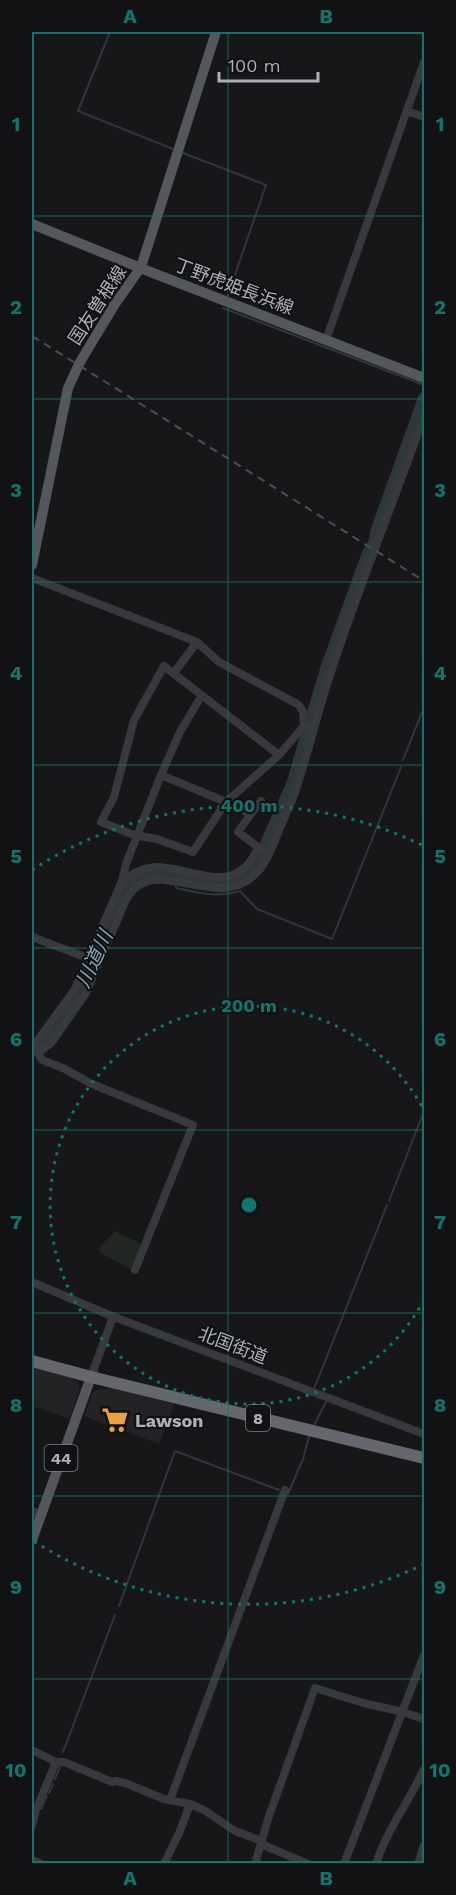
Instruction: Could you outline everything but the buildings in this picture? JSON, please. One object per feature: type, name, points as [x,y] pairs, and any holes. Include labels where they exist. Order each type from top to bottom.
[{"type":"highway","name":"8","points":[[32,1361],[424,1458]]},
{"type":"main road","name":"国友曽根線","points":[[32,566],[68,388],[80,362],[115,304],[141,267],[216,32]]},
{"type":"main road","name":"丁野虎姫長浜線","points":[[32,224],[424,378]]},
{"type":"main road","name":"44","points":[[32,1540],[36,1513],[91,1377]]},
{"type":"street","points":[[326,340],[424,62]]},
{"type":"street","points":[[407,111],[424,117]]},
{"type":"street","points":[[34,1050],[52,1042],[86,993],[126,900],[134,889],[142,883],[160,878],[215,889],[234,886],[258,872],[264,850],[297,787],[309,727],[424,417]]},
{"type":"street","points":[[32,578],[196,642],[219,662],[299,705],[309,727]]},
{"type":"street","points":[[174,673],[196,642]]},
{"type":"street","points":[[279,755],[164,666],[134,720],[114,797],[101,822],[193,852],[227,800],[279,755],[309,727]]},
{"type":"street","points":[[34,1050],[75,988],[122,880],[161,775],[180,732],[202,695]]},
{"type":"street","points":[[161,775],[227,800],[250,815]]},
{"type":"street","points":[[261,801],[238,832],[264,850]]},
{"type":"street","points":[[122,880],[145,868],[159,867],[212,878],[229,876],[247,866],[264,850]]},
{"type":"street","points":[[32,937],[88,958]]},
{"type":"street","points":[[34,1050],[42,1060],[63,1068],[92,1084],[193,1125],[135,1270]]},
{"type":"street","name":"北国街道","points":[[32,1282],[113,1317],[424,1434]]},
{"type":"street","points":[[91,1377],[113,1317]]},
{"type":"street","points":[[170,1800],[285,1490]]},
{"type":"street","points":[[344,1863],[424,1655]]},
{"type":"street","points":[[255,1863],[268,1819],[315,1688],[424,1719]]},
{"type":"street","points":[[32,1750],[56,1762],[64,1762],[112,1782],[125,1783],[170,1800],[190,1804],[204,1810],[235,1831],[308,1863]]},
{"type":"street","points":[[32,1825],[34,1809],[56,1762]]},
{"type":"street","points":[[376,1863],[388,1833],[424,1769]]},
{"type":"street","points":[[164,1863],[190,1804]]},
{"type":"street","points":[[418,1863],[424,1845]]},
{"type":"street","points":[[32,1860],[42,1863]]},
{"type":"shaded area","points":[[115,1231],[143,1245],[132,1270],[101,1253],[99,1248]]},
{"type":"shaded area","points":[[32,1366],[67,1376],[77,1382],[80,1388],[70,1419],[32,1406]]},
{"type":"shaded area","points":[[112,1388],[174,1404],[159,1444],[84,1416],[93,1392]]},
{"type":"waterway","points":[[110,32],[78,111],[173,149]]},
{"type":"waterway","points":[[183,153],[266,185],[228,295]]},
{"type":"waterway","points":[[223,308],[424,385]]},
{"type":"waterway","points":[[311,719],[327,666],[368,553],[375,541],[376,532],[424,398]]},
{"type":"waterway","points":[[403,760],[424,707]]},
{"type":"waterway","name":"川道川","points":[[40,1046],[81,990],[124,892],[139,878],[154,874],[171,874],[206,882],[224,882],[242,876],[259,860],[293,782],[307,733]]},
{"type":"waterway","points":[[176,885],[176,888],[208,894],[240,891],[257,909],[332,939],[401,767]]},
{"type":"waterway","points":[[389,1201],[424,1111]]},
{"type":"waterway","points":[[314,1389],[387,1205]]},
{"type":"waterway","points":[[314,1425],[327,1400]]},
{"type":"waterway","points":[[288,1494],[303,1459],[309,1437]]},
{"type":"waterway","points":[[119,1606],[175,1451],[279,1490]]},
{"type":"waterway","points":[[63,1752],[115,1615]]},
{"type":"waterway","points":[[55,1779],[61,1765]]},
{"type":"waterway","points":[[49,1793],[53,1784]]},
{"type":"waterway","points":[[41,1809],[47,1796]]},
{"type":"waterway","points":[[32,1836],[34,1828]]},
{"type":"railway","points":[[32,336],[424,581]]},
{"type":"place","name":"Lawson","points":[[115,1420]]}]
